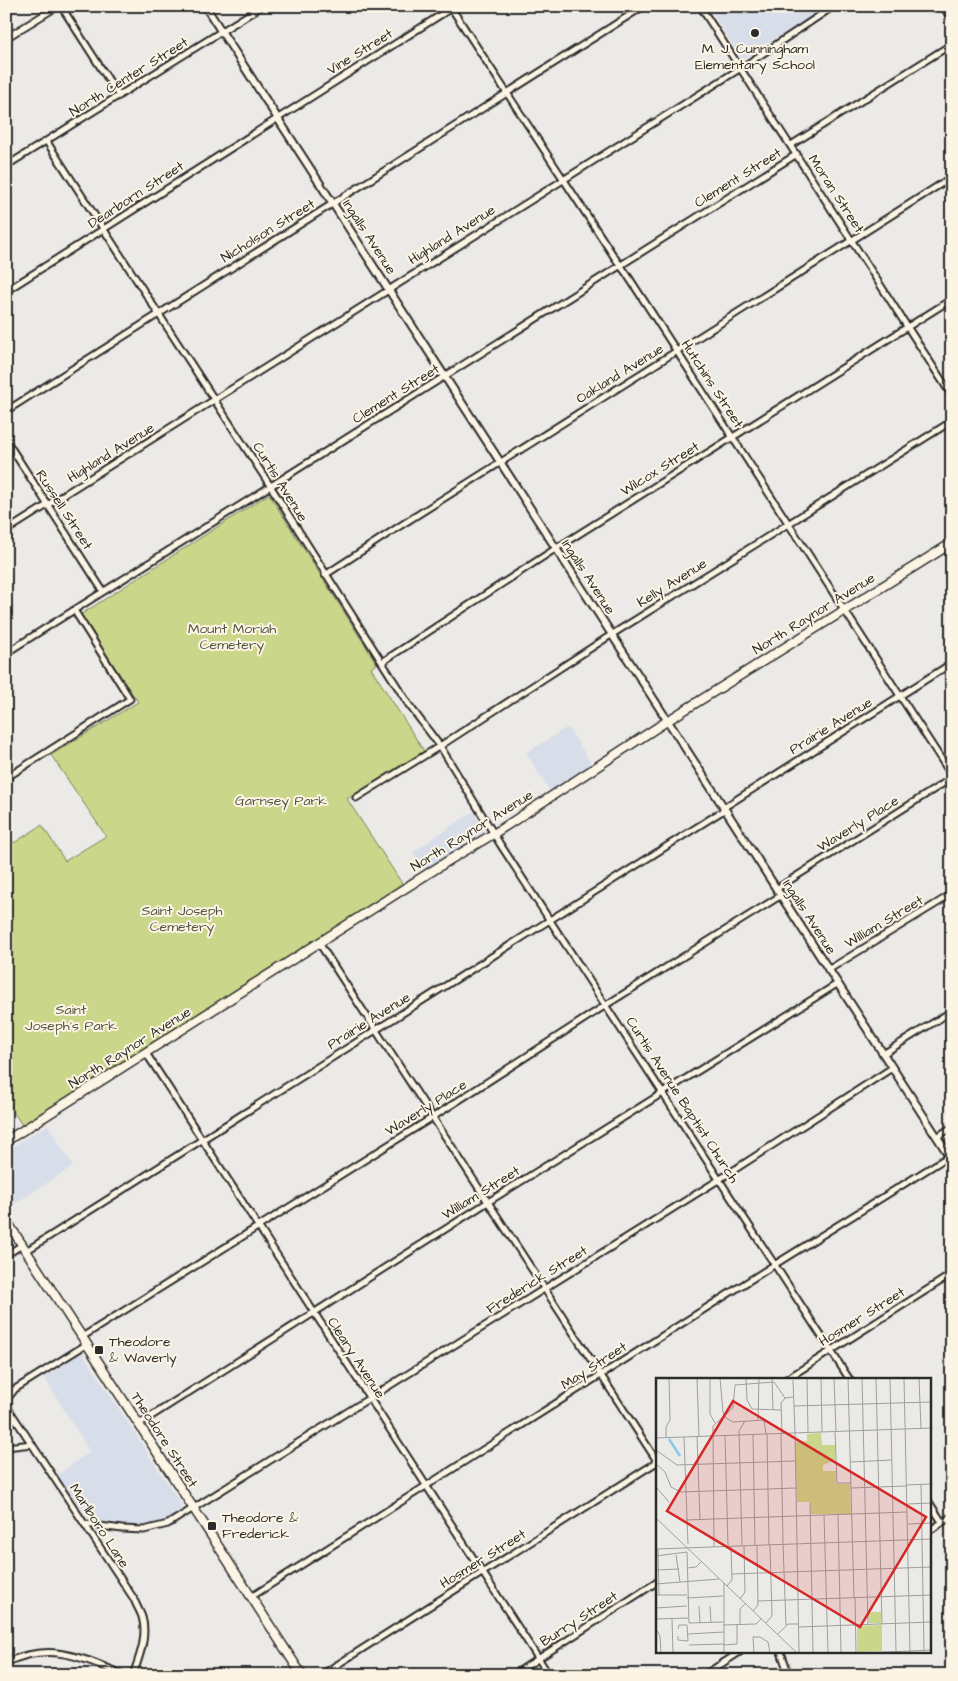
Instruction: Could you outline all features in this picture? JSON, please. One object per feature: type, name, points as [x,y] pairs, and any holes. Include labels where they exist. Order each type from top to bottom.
[{"type":"main road","name":"North Raynor Avenue","points":[[6,1141],[319,942],[495,833],[667,721],[952,543]]},
{"type":"main road","name":"Theodore Street","points":[[6,1220],[302,1675]]},
{"type":"street","points":[[6,38],[60,6],[119,96]]},
{"type":"street","name":"Ingalls Avenue","points":[[205,6],[950,1158]]},
{"type":"street","name":"North Center Street","points":[[6,166],[262,6]]},
{"type":"street","name":"Nicholson Street","points":[[6,411],[644,6]]},
{"type":"street","name":"Moran Street","points":[[700,6],[952,396]]},
{"type":"street","name":"Highland Avenue","points":[[6,531],[215,401],[388,289],[740,68],[834,6]]},
{"type":"street","points":[[943,6],[952,20]]},
{"type":"street","name":"Hutchins Street","points":[[452,7],[952,777]]},
{"type":"street","name":"Vine Street","points":[[278,118],[452,7]]},
{"type":"street","name":"Clement Street","points":[[791,145],[952,44]]},
{"type":"street","name":"Dearborn Street","points":[[6,291],[278,118]]},
{"type":"street","name":"Curtis Avenue","points":[[47,142],[271,487],[409,705],[440,746],[495,833]]},
{"type":"street","name":"Clement Street","points":[[6,653],[797,154]]},
{"type":"street","name":"Oakland Avenue","points":[[325,575],[952,177]]},
{"type":"street","name":"Wilcox Street","points":[[382,662],[556,549],[952,298]]},
{"type":"street","name":"Kelly Avenue","points":[[356,798],[952,421]]},
{"type":"street","name":"Russell Street","points":[[6,440],[103,591]]},
{"type":"street","points":[[6,778],[130,699],[74,610]]},
{"type":"street","name":"Prairie Avenue","points":[[6,1255],[24,1248],[376,1030],[952,663]]},
{"type":"street","name":"Waverly Place","points":[[776,889],[952,777]]},
{"type":"street","name":"Curtis Avenue Baptist Church","points":[[495,833],[500,844],[849,1378]]},
{"type":"street","name":"William Street","points":[[828,970],[952,894]]},
{"type":"street","name":"Waverly Place","points":[[8,1398],[15,1389],[84,1340],[257,1226],[433,1117],[606,1005],[780,896]]},
{"type":"street","points":[[319,942],[656,1459]]},
{"type":"street","name":"William Street","points":[[138,1424],[313,1312],[837,984]]},
{"type":"street","points":[[883,1054],[952,1011]]},
{"type":"street","name":"Cleary Avenue","points":[[146,1053],[549,1675]]},
{"type":"street","name":"Frederick Street","points":[[85,1524],[144,1530],[168,1524],[720,1179],[892,1068]]},
{"type":"street","points":[[937,1137],[952,1127]]},
{"type":"street","name":"May Street","points":[[251,1597],[775,1264],[950,1158]]},
{"type":"street","name":"Hosmer Street","points":[[788,1378],[952,1274]]},
{"type":"street","name":"Marlboro Lane","points":[[8,1398],[8,1408],[134,1599],[143,1619],[144,1636],[133,1675]]},
{"type":"street","points":[[6,1447],[32,1444]]},
{"type":"street","name":"Hosmer Street","points":[[321,1675],[656,1462]]},
{"type":"street","points":[[930,1504],[942,1522]]},
{"type":"street","points":[[930,1530],[952,1516]]},
{"type":"street","name":"Burry Street","points":[[513,1675],[656,1583]]},
{"type":"street","points":[[6,1663],[32,1654],[58,1652],[76,1656],[124,1675]]},
{"type":"street","points":[[704,1675],[737,1654]]},
{"type":"street","points":[[782,1654],[789,1675]]},
{"type":"shaded area","name":"M. J. Cunningham Elementary School","points":[[708,6],[829,6],[742,59]]},
{"type":"shaded area","points":[[568,727],[592,765],[550,791],[526,753]]},
{"type":"shaded area","points":[[474,811],[484,832],[425,871],[413,852]]},
{"type":"shaded area","points":[[48,1125],[73,1166],[7,1209],[6,1151]]},
{"type":"shaded area","points":[[6,1233],[19,1253],[6,1261]]},
{"type":"shaded area","points":[[82,1352],[180,1503],[181,1512],[171,1520],[148,1527],[122,1527],[107,1524],[91,1517],[74,1500],[57,1475],[90,1452],[44,1377]]},
{"type":"green space","points":[[269,494],[377,664],[371,668],[424,751],[347,799],[403,885],[22,1125],[6,1101],[6,831],[14,843],[42,825],[65,861],[106,836],[51,755],[138,702],[80,615]]},
{"type":"place","name":"M. J. Cunningham Elementary School","points":[[755,33]]},
{"type":"place","name":"Theodore & Waverly","points":[[99,1350]]},
{"type":"place","name":"Theodore & Frederick","points":[[212,1526]]},
{"type":"park label","name":"Mount Moriah Cemetery","points":[[232,638]]},
{"type":"park label","name":"Garnsey Park","points":[[281,801]]},
{"type":"park label","name":"Saint Joseph Cemetery","points":[[182,920]]},
{"type":"park label","name":"Saint Joseph's Park","points":[[71,1018]]}]
